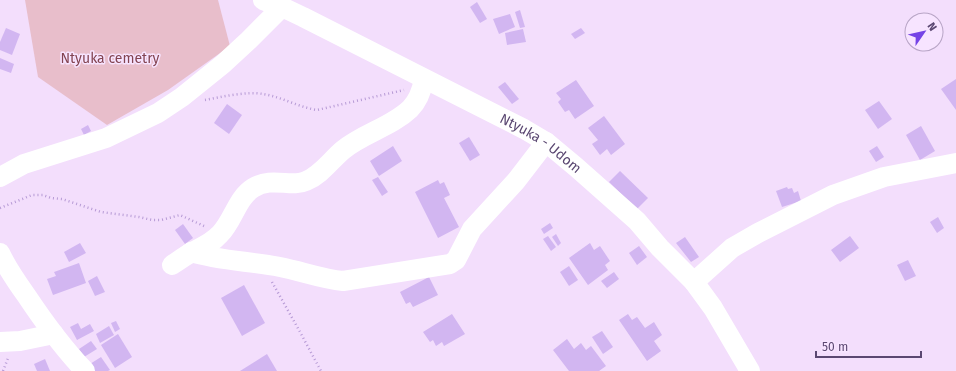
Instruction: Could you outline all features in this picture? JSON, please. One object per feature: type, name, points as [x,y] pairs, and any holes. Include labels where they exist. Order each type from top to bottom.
[{"type":"street","name":"Ntyuka - Udom","points":[[263,0],[282,7],[423,84],[524,129],[546,142],[637,222],[660,248],[694,282],[713,308],[750,371]]},
{"type":"street","points":[[0,177],[24,164],[106,138],[158,112],[182,96],[223,64],[282,7]]},
{"type":"street","points":[[172,265],[191,252],[214,240],[221,233],[242,199],[253,188],[268,182],[297,183],[305,182],[312,178],[354,142],[401,116],[411,108],[417,100],[423,84]]},
{"type":"street","points":[[191,252],[209,258],[261,264],[332,280],[344,281],[450,264],[456,260],[472,229],[516,181],[546,142]]},
{"type":"street","points":[[694,282],[732,248],[833,195],[884,177],[956,163]]},
{"type":"street","points":[[0,253],[10,272],[54,334],[86,371]]},
{"type":"street","points":[[0,342],[20,341],[54,334]]},
{"type":"path","points":[[199,102],[245,94],[261,93],[305,108],[317,110],[404,90],[423,84]]},
{"type":"path","points":[[0,208],[32,195],[43,195],[51,198],[62,199],[101,212],[152,220],[161,220],[180,215],[221,233]]},
{"type":"path","points":[[261,264],[290,313],[320,371]]},
{"type":"green space","name":"Ntyuka cemetry","points":[[25,0],[218,0],[230,46],[168,90],[107,125],[38,77]]},
{"type":"building","points":[[477,2],[487,19],[480,23],[470,7]]},
{"type":"building","points":[[520,10],[525,27],[520,28],[515,12]]},
{"type":"building","points":[[510,14],[515,27],[499,34],[493,19]]},
{"type":"building","points":[[6,28],[20,34],[12,55],[0,50],[0,42]]},
{"type":"building","points":[[581,28],[585,33],[575,39],[571,34]]},
{"type":"building","points":[[523,29],[526,42],[507,45],[505,33]]},
{"type":"building","points":[[0,58],[14,64],[11,73],[0,69]]},
{"type":"building","points":[[956,79],[956,110],[941,89]]},
{"type":"building","points":[[576,80],[594,106],[575,119],[569,110],[565,112],[558,102],[561,99],[556,93]]},
{"type":"building","points":[[505,82],[519,99],[512,104],[498,87]]},
{"type":"building","points":[[879,101],[892,119],[878,129],[865,110]]},
{"type":"building","points":[[227,104],[242,115],[229,134],[214,123]]},
{"type":"building","points":[[604,116],[625,144],[611,155],[607,149],[600,155],[592,144],[598,140],[588,128]]},
{"type":"building","points":[[88,125],[91,131],[84,135],[81,129]]},
{"type":"building","points":[[921,126],[935,151],[920,160],[906,135]]},
{"type":"building","points":[[469,137],[480,155],[470,161],[459,143]]},
{"type":"building","points":[[393,146],[402,161],[379,176],[370,161]]},
{"type":"building","points":[[877,146],[884,157],[876,162],[869,151]]},
{"type":"building","points":[[620,171],[648,198],[637,209],[609,182]]},
{"type":"building","points":[[378,177],[388,192],[382,196],[372,180]]},
{"type":"building","points":[[438,180],[440,184],[444,182],[450,195],[444,198],[459,227],[438,238],[415,192]]},
{"type":"building","points":[[787,187],[788,189],[792,188],[794,193],[798,191],[801,201],[782,207],[776,191]]},
{"type":"building","points":[[938,217],[944,228],[937,233],[930,222]]},
{"type":"building","points":[[550,223],[553,228],[544,234],[541,229]]},
{"type":"building","points":[[183,224],[193,238],[185,244],[175,230]]},
{"type":"building","points":[[556,234],[561,243],[558,246],[552,237]]},
{"type":"building","points":[[548,236],[556,247],[551,251],[543,239]]},
{"type":"building","points":[[850,236],[859,248],[840,262],[831,250]]},
{"type":"building","points":[[685,237],[699,257],[691,262],[676,243]]},
{"type":"building","points":[[80,243],[86,253],[69,262],[64,252]]},
{"type":"building","points":[[590,243],[594,250],[600,246],[610,261],[605,265],[608,270],[588,285],[569,258]]},
{"type":"building","points":[[639,246],[647,257],[637,265],[629,253]]},
{"type":"building","points":[[908,260],[916,276],[905,281],[897,265]]},
{"type":"building","points":[[79,263],[86,283],[53,295],[47,279],[56,276],[54,272]]},
{"type":"building","points":[[569,266],[578,280],[569,286],[560,272]]},
{"type":"building","points":[[614,272],[619,279],[607,288],[601,281]]},
{"type":"building","points":[[97,276],[105,292],[95,296],[88,281]]},
{"type":"building","points":[[429,277],[438,295],[413,307],[410,302],[406,304],[400,292]]},
{"type":"building","points":[[244,285],[265,323],[242,336],[221,298]]},
{"type":"building","points":[[452,314],[465,334],[444,346],[442,342],[436,346],[433,340],[430,342],[423,332]]},
{"type":"building","points":[[628,314],[632,320],[637,317],[645,328],[654,322],[662,335],[654,341],[661,351],[647,361],[619,320]]},
{"type":"building","points":[[116,321],[120,329],[115,332],[111,323]]},
{"type":"building","points":[[78,323],[81,329],[90,324],[94,331],[77,340],[70,327]]},
{"type":"building","points":[[109,326],[114,335],[100,343],[96,334]]},
{"type":"building","points":[[602,331],[613,347],[603,354],[592,337]]},
{"type":"building","points":[[118,334],[132,357],[115,368],[101,345]]},
{"type":"building","points":[[567,339],[574,349],[581,343],[586,350],[591,346],[606,366],[599,371],[569,371],[553,350]]},
{"type":"building","points":[[91,341],[97,349],[84,357],[79,349]]},
{"type":"building","points":[[267,354],[277,371],[240,371]]},
{"type":"building","points":[[101,357],[110,370],[95,371],[90,364]]},
{"type":"building","points":[[45,359],[50,371],[37,371],[34,364]]}]
